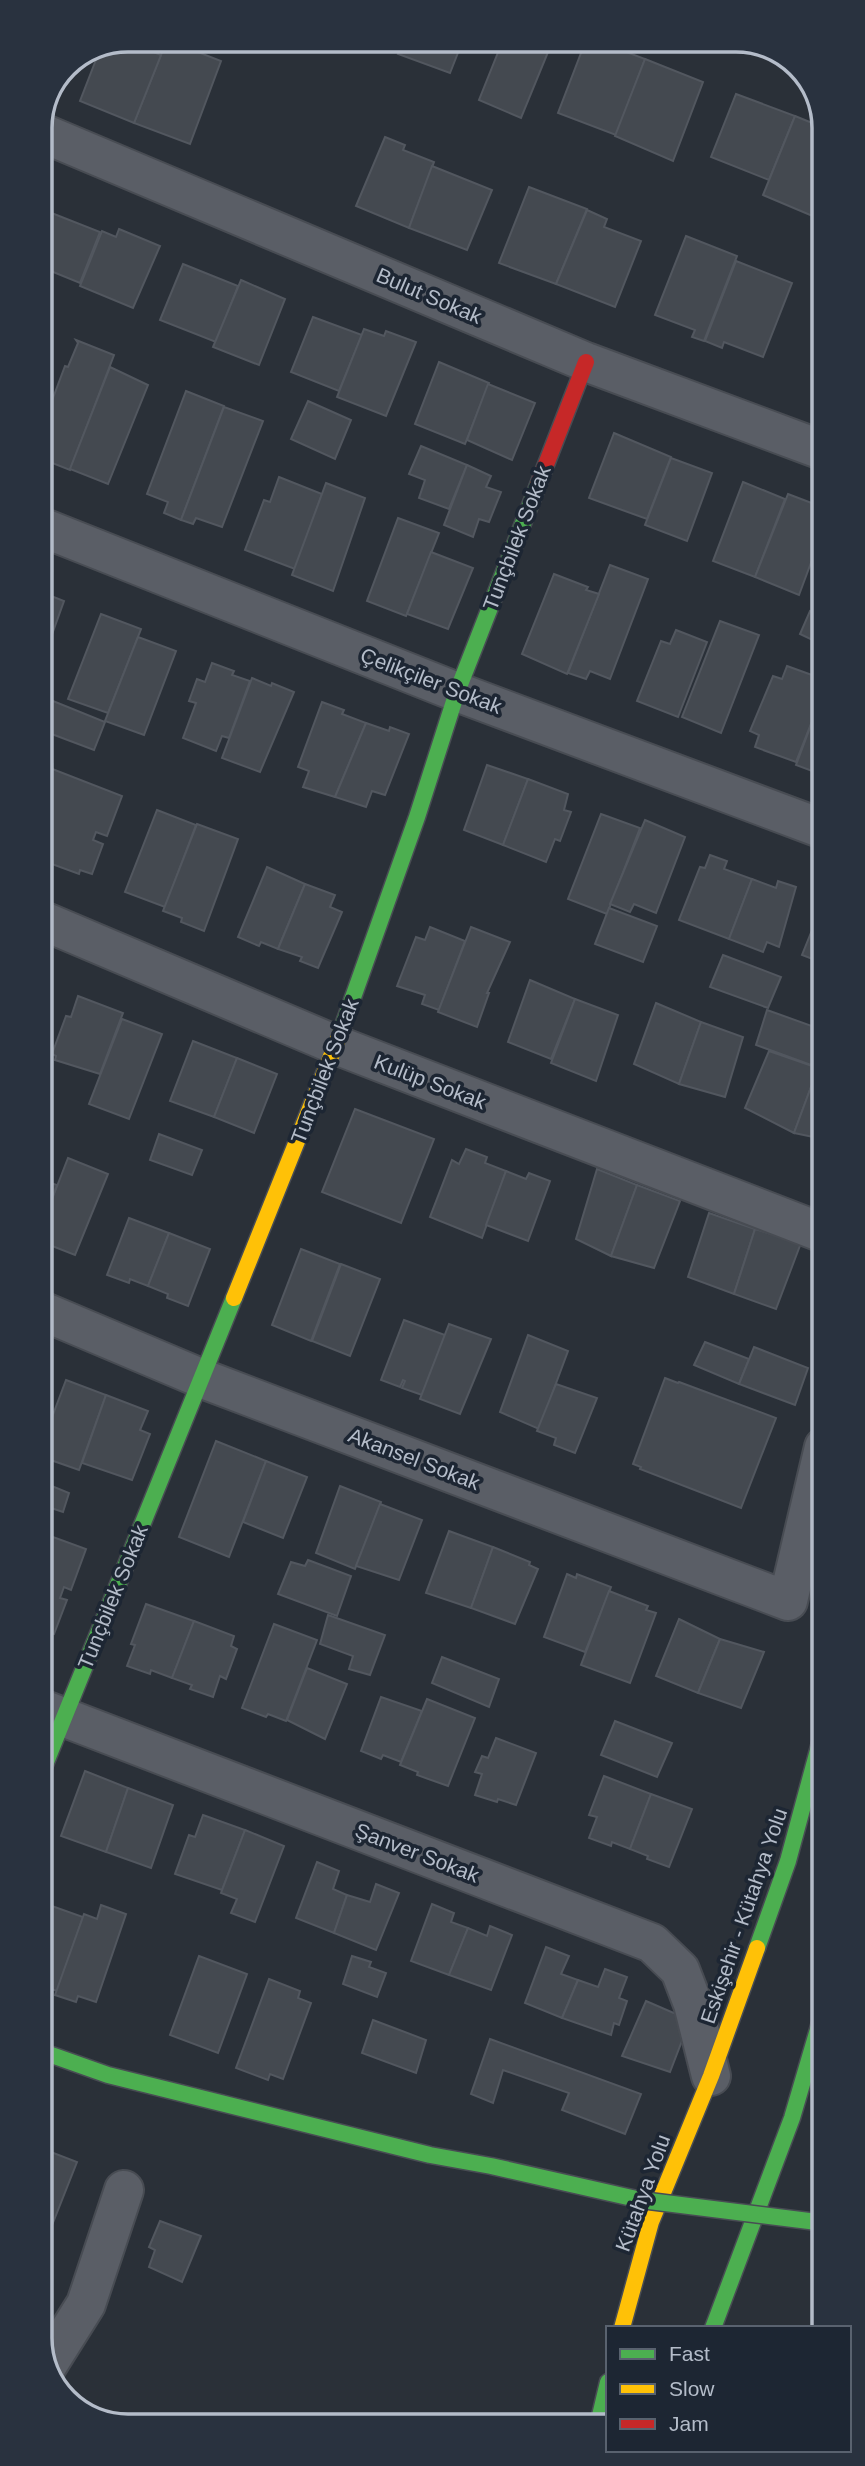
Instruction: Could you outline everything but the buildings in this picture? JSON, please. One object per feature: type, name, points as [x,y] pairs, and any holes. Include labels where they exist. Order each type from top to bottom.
[{"type":"main road","name":"Tunçbilek Sokak","points":[[53,1713],[203,1379],[336,1045],[417,817],[457,692],[586,362]]},
{"type":"main road","name":"Eskişehir - Kütahya Yolu","points":[[710,2076],[789,1861],[812,1774]]},
{"type":"main road","points":[[714,2326],[792,2118],[812,2050]]},
{"type":"main road","points":[[52,2051],[108,2075],[430,2155],[641,2200],[812,2221]]},
{"type":"main road","name":"Kütahya Yolu","points":[[623,2326],[651,2222],[710,2076]]},
{"type":"main road","points":[[600,2414],[606,2390]]},
{"type":"street","name":"Bulut Sokak","points":[[52,137],[586,362],[812,446]]},
{"type":"street","name":"Çelikçiler Sokak","points":[[52,531],[457,692],[812,825]]},
{"type":"street","name":"Kulüp Sokak","points":[[52,925],[336,1045],[812,1229]]},
{"type":"street","name":"Akansel Sokak","points":[[52,1315],[203,1379],[788,1601],[812,1498]]},
{"type":"street","name":"Şanver Sokak","points":[[53,1713],[652,1943],[680,1970],[693,2004],[710,2076]]},
{"type":"street","points":[[54,2354],[86,2304],[124,2190]]},
{"type":"traffic: fast","points":[[340,1034],[417,817],[457,692],[538,485]]},
{"type":"traffic: fast","points":[[52,1747],[234,1298]]},
{"type":"traffic: fast","points":[[757,1948],[788,1861],[812,1772]]},
{"type":"traffic: fast","points":[[714,2326],[792,2118],[812,2050]]},
{"type":"traffic: fast","points":[[52,2055],[108,2075],[430,2155],[641,2200]]},
{"type":"traffic: fast","points":[[641,2200],[812,2221]]},
{"type":"traffic: fast","points":[[600,2414],[606,2390]]},
{"type":"traffic: slow","points":[[234,1298],[340,1034]]},
{"type":"traffic: slow","points":[[623,2326],[651,2222],[711,2076],[757,1948]]},
{"type":"traffic: jam","points":[[538,485],[586,362]]}]
